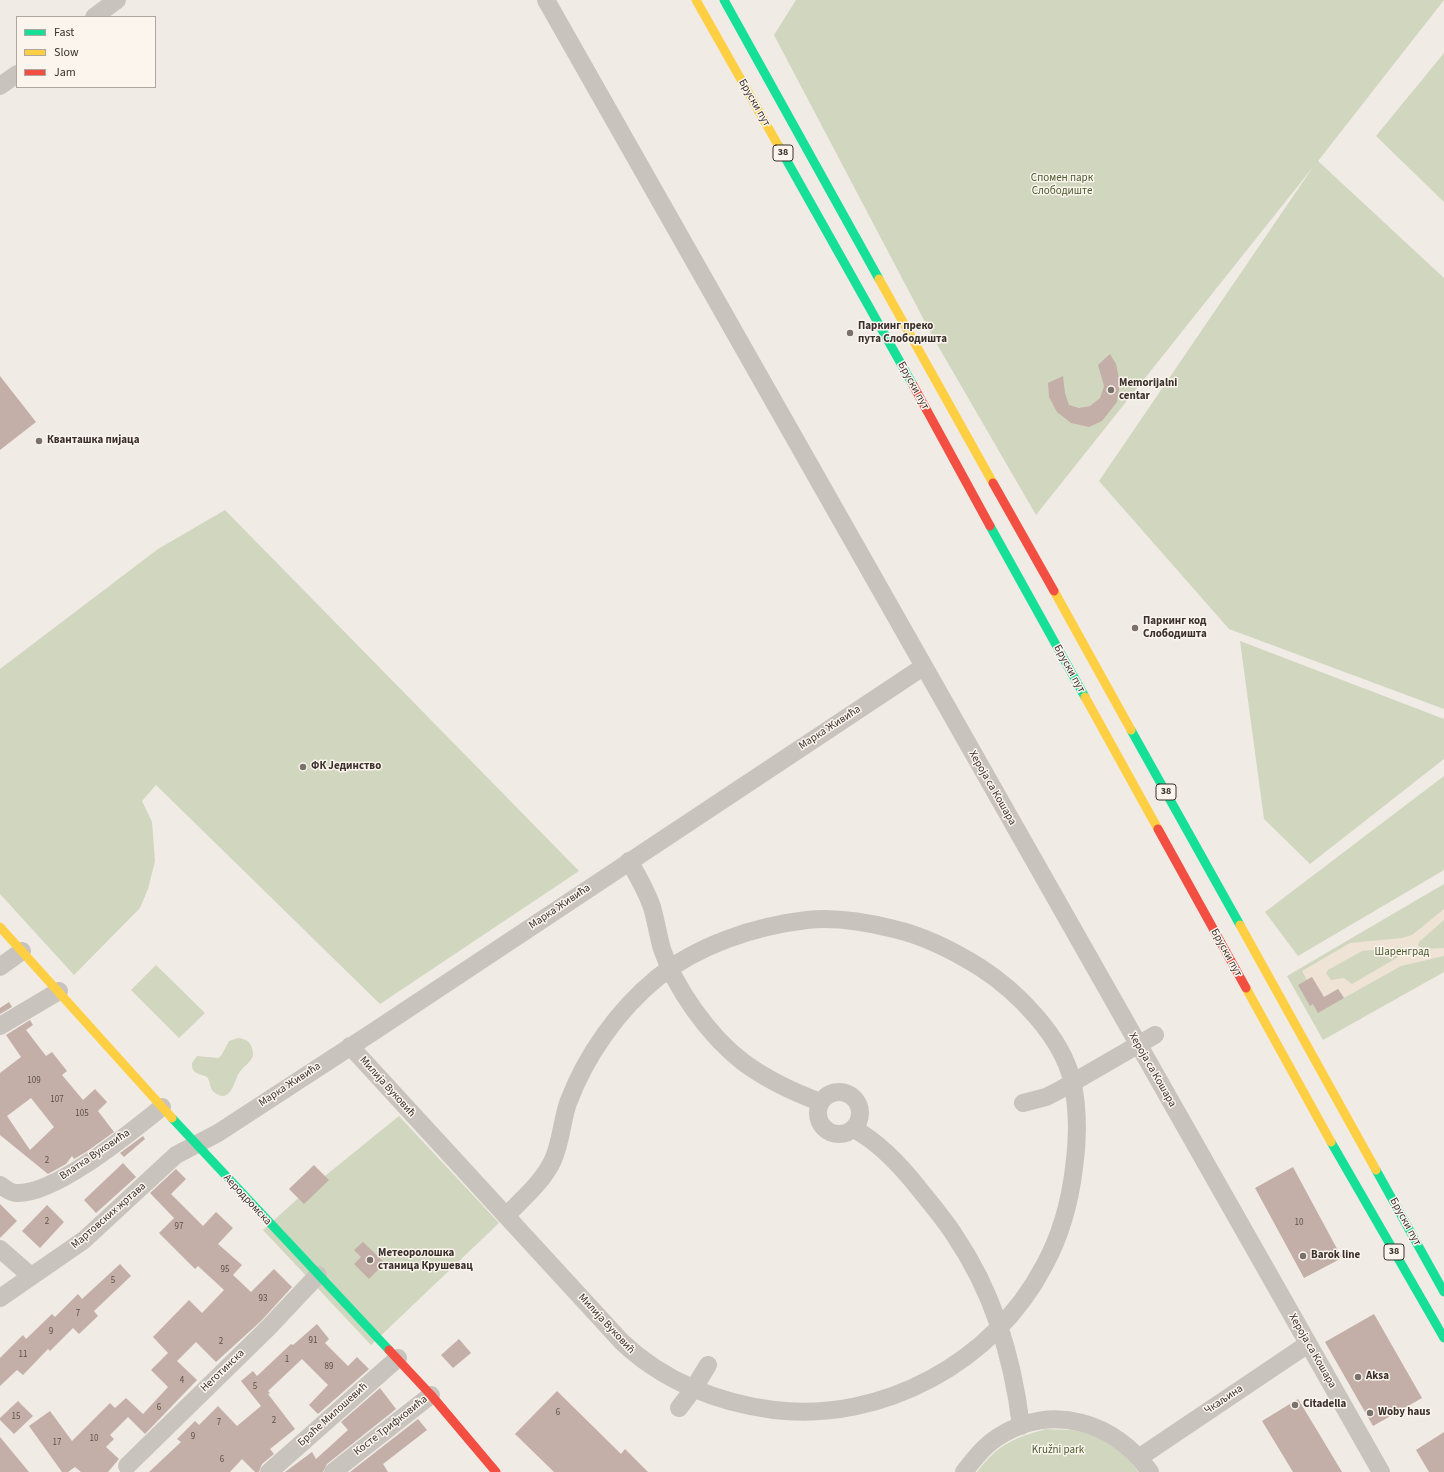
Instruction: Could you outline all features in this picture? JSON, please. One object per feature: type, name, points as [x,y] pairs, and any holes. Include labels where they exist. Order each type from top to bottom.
[{"type":"main road","name":"Бруски пут","points":[[696,0],[852,274],[1345,1167],[1444,1338]]},
{"type":"main road","name":"Бруски пут","points":[[724,0],[1444,1292]]},
{"type":"main road","name":"Аеродромска","points":[[0,927],[196,1145],[398,1358],[496,1472]]},
{"type":"street","points":[[95,16],[117,0]]},
{"type":"street","name":"Хероја са Кошара","points":[[546,0],[1137,1045],[1381,1472]]},
{"type":"street","points":[[0,86],[16,75]]},
{"type":"street","name":"Марка Живића","points":[[196,1145],[350,1046],[923,667]]},
{"type":"street","points":[[629,861],[641,880],[651,906],[662,949],[685,994],[702,1019],[741,1061],[793,1092],[820,1102]]},
{"type":"street","name":"Милија Вуковић","points":[[350,1046],[506,1216],[638,1357],[655,1368],[694,1388],[731,1402],[754,1407],[786,1411],[836,1410],[887,1398],[920,1385],[946,1371],[984,1342],[999,1328],[1024,1299],[1045,1266],[1062,1224],[1072,1181],[1077,1146],[1072,1082],[1064,1059],[1044,1027],[1016,995],[991,975],[962,956],[913,933],[868,923],[810,920],[779,925],[736,936],[684,960],[671,968],[632,1003],[604,1036],[582,1070],[567,1105],[553,1159],[541,1179],[506,1216]]},
{"type":"street","points":[[0,966],[22,951]]},
{"type":"street","points":[[0,1026],[59,992]]},
{"type":"street","points":[[1023,1103],[1046,1097],[1155,1035]]},
{"type":"street","points":[[838,1092],[852,1096],[860,1108],[858,1123],[854,1129],[842,1135],[828,1132],[819,1122],[817,1116],[820,1102],[825,1097],[838,1092]]},
{"type":"street","name":"Влатка Вуковића","points":[[0,1185],[15,1194],[25,1193],[67,1176],[112,1147],[162,1107]]},
{"type":"street","points":[[854,1129],[868,1136],[908,1175],[956,1236],[973,1266],[999,1328],[1014,1377],[1021,1426]]},
{"type":"street","name":"Мартовских жртава","points":[[0,1298],[84,1240],[176,1156],[196,1145]]},
{"type":"street","points":[[0,1249],[31,1276]]},
{"type":"street","name":"Неготинска","points":[[127,1466],[268,1328],[318,1275]]},
{"type":"street","name":"Чкаљина","points":[[1140,1457],[1308,1344]]},
{"type":"street","name":"Браће Милошевић","points":[[269,1472],[398,1358]]},
{"type":"street","points":[[679,1408],[694,1388],[708,1365]]},
{"type":"street","name":"Косте Трифковића","points":[[333,1472],[431,1395]]},
{"type":"street","points":[[964,1472],[978,1454],[998,1437],[1021,1426],[1047,1420],[1072,1420],[1098,1427],[1120,1439],[1140,1457],[1150,1472]]},
{"type":"green space","name":"Спомен парк Слободиште","points":[[796,0],[1444,0],[1318,161],[1444,278],[1444,709],[1229,629],[1099,481],[1313,167],[1036,515],[934,339],[774,35]]},
{"type":"green space","points":[[1444,53],[1444,202],[1376,136]]},
{"type":"green space","points":[[225,510],[579,871],[380,1004],[156,785],[142,801],[152,822],[155,861],[148,889],[140,908],[74,975],[0,894],[0,669],[158,549]]},
{"type":"green space","points":[[1240,641],[1444,719],[1444,759],[1310,864],[1264,819]]},
{"type":"green space","points":[[1444,776],[1444,870],[1298,956],[1265,912]]},
{"type":"green space","name":"Шаренград","points":[[1444,884],[1444,972],[1323,1040],[1287,976]]},
{"type":"green space","points":[[156,965],[205,1013],[179,1038],[131,990]]},
{"type":"green space","points":[[238,1038],[250,1043],[253,1056],[239,1073],[228,1094],[225,1096],[220,1096],[213,1091],[207,1077],[194,1071],[192,1063],[197,1056],[218,1058],[221,1056],[229,1041]]},
{"type":"green space","points":[[399,1116],[499,1223],[371,1345],[263,1230],[304,1193]]},
{"type":"green space","name":"Kružni park","points":[[1046,1429],[1074,1430],[1104,1440],[1120,1451],[1138,1472],[977,1472],[992,1455],[1007,1443]]},
{"type":"shaded area","points":[[1444,909],[1444,920],[1419,942],[1418,946],[1424,949],[1444,948],[1444,956],[1401,966],[1344,998],[1338,989],[1324,997],[1312,978],[1307,980],[1302,971],[1350,943],[1402,938],[1412,935]],"holes":[[[1403,947],[1407,951],[1352,984],[1344,978],[1331,980],[1326,973],[1328,970],[1362,951]]]},
{"type":"building","name":"Memorijalni centar","points":[[1110,354],[1116,364],[1120,383],[1117,402],[1102,421],[1089,427],[1071,423],[1057,412],[1049,397],[1048,383],[1063,376],[1065,393],[1069,405],[1079,408],[1090,406],[1100,398],[1104,386],[1098,365]]},
{"type":"building","points":[[0,376],[36,422],[0,450]]},
{"type":"building","points":[[1312,977],[1324,997],[1338,989],[1344,998],[1318,1013],[1313,1004],[1310,1006],[1298,985]]},
{"type":"building","points":[[9,1002],[12,1007],[0,1014],[0,1008]]},
{"type":"building","points":[[30,1020],[33,1025],[26,1030],[46,1056],[52,1052],[67,1071],[62,1075],[83,1100],[95,1089],[107,1102],[98,1111],[114,1132],[74,1159],[72,1156],[66,1164],[48,1174],[0,1135],[0,1073],[21,1057],[6,1035]],"holes":[[[31,1098],[54,1127],[30,1150],[7,1116]]]},
{"type":"building","points":[[143,1136],[145,1139],[124,1157],[120,1153]]},
{"type":"building","points":[[123,1163],[136,1177],[96,1213],[84,1200]]},
{"type":"building","points":[[314,1165],[329,1180],[304,1204],[289,1189]]},
{"type":"building","points":[[1293,1167],[1342,1258],[1304,1278],[1255,1188]]},
{"type":"building","points":[[176,1169],[186,1179],[171,1194],[203,1226],[216,1212],[233,1228],[218,1244],[242,1265],[233,1275],[251,1292],[274,1269],[292,1287],[261,1321],[216,1362],[196,1342],[177,1361],[197,1380],[145,1434],[128,1417],[110,1435],[114,1439],[106,1447],[119,1459],[108,1472],[81,1472],[75,1467],[68,1472],[62,1472],[29,1426],[50,1411],[72,1441],[110,1403],[115,1408],[126,1398],[143,1414],[168,1387],[151,1370],[168,1353],[153,1337],[189,1300],[202,1313],[224,1290],[198,1266],[195,1269],[159,1233],[174,1218],[150,1193]]},
{"type":"building","points":[[0,1204],[17,1221],[0,1238]]},
{"type":"building","points":[[47,1205],[64,1222],[40,1248],[22,1231]]},
{"type":"building","name":"Метеоролошка станица Крушевац","points":[[363,1242],[385,1263],[369,1279],[354,1264],[361,1257],[354,1250]]},
{"type":"building","points":[[120,1264],[131,1276],[94,1311],[98,1316],[79,1334],[73,1328],[50,1351],[48,1349],[23,1375],[17,1370],[0,1386],[0,1358],[23,1335],[26,1339],[52,1314],[55,1317],[78,1294],[82,1299]]},
{"type":"building","points":[[1374,1314],[1422,1398],[1373,1426],[1325,1342]]},
{"type":"building","points":[[317,1324],[329,1339],[325,1343],[348,1366],[357,1357],[369,1369],[318,1414],[309,1405],[328,1385],[302,1359],[268,1391],[270,1393],[268,1394],[295,1429],[270,1449],[274,1454],[262,1464],[259,1472],[255,1472],[242,1459],[230,1472],[149,1472],[181,1442],[177,1439],[195,1421],[199,1425],[218,1406],[237,1426],[261,1406],[241,1381],[253,1371],[257,1376],[291,1344],[293,1345]]},
{"type":"building","points":[[459,1339],[471,1353],[453,1368],[441,1355]]},
{"type":"building","points":[[380,1388],[396,1409],[327,1464],[323,1472],[285,1472],[312,1452],[316,1459],[348,1430],[341,1422]]},
{"type":"building","points":[[557,1391],[621,1454],[625,1449],[648,1472],[554,1472],[515,1434]]},
{"type":"building","points":[[1298,1399],[1342,1472],[1293,1472],[1262,1421]]},
{"type":"building","points":[[18,1401],[33,1416],[14,1434],[0,1420],[0,1418]]},
{"type":"building","points":[[418,1419],[427,1430],[383,1464],[388,1472],[350,1472]]},
{"type":"building","points":[[1444,1432],[1444,1472],[1429,1472],[1416,1450]]},
{"type":"building","points":[[0,1437],[29,1472],[0,1472]]},
{"type":"traffic: fast","points":[[724,0],[879,279]]},
{"type":"traffic: fast","points":[[778,145],[913,385]]},
{"type":"traffic: fast","points":[[990,526],[1085,697]]},
{"type":"traffic: fast","points":[[1131,730],[1240,925]]},
{"type":"traffic: fast","points":[[172,1118],[389,1350]]},
{"type":"traffic: fast","points":[[1331,1142],[1444,1338]]},
{"type":"traffic: fast","points":[[1376,1170],[1444,1292]]},
{"type":"traffic: slow","points":[[696,0],[778,145]]},
{"type":"traffic: slow","points":[[879,279],[993,483]]},
{"type":"traffic: slow","points":[[1054,591],[1131,730]]},
{"type":"traffic: slow","points":[[1085,697],[1158,829]]},
{"type":"traffic: slow","points":[[1240,925],[1376,1170]]},
{"type":"traffic: slow","points":[[0,927],[172,1118]]},
{"type":"traffic: slow","points":[[1246,988],[1331,1142]]},
{"type":"traffic: jam","points":[[913,385],[990,526]]},
{"type":"traffic: jam","points":[[993,483],[1054,591]]},
{"type":"traffic: jam","points":[[1158,829],[1246,988]]},
{"type":"traffic: jam","points":[[389,1350],[431,1395],[496,1472]]},
{"type":"place","name":"Паркинг преко пута Слободишта","points":[[850,333]]},
{"type":"place","name":"Memorijalni centar","points":[[1111,390]]},
{"type":"place","name":"Кванташка пијаца","points":[[39,441]]},
{"type":"place","name":"Паркинг код Слободишта","points":[[1135,628]]},
{"type":"place","name":"ФК Јединство","points":[[303,767]]},
{"type":"place","name":"Barok line","points":[[1303,1256]]},
{"type":"place","name":"Метеоролошка станица Крушевац","points":[[370,1260]]},
{"type":"place","name":"Aksa","points":[[1358,1377]]},
{"type":"place","name":"Citadella","points":[[1295,1405]]},
{"type":"place","name":"Woby haus","points":[[1370,1413]]}]
